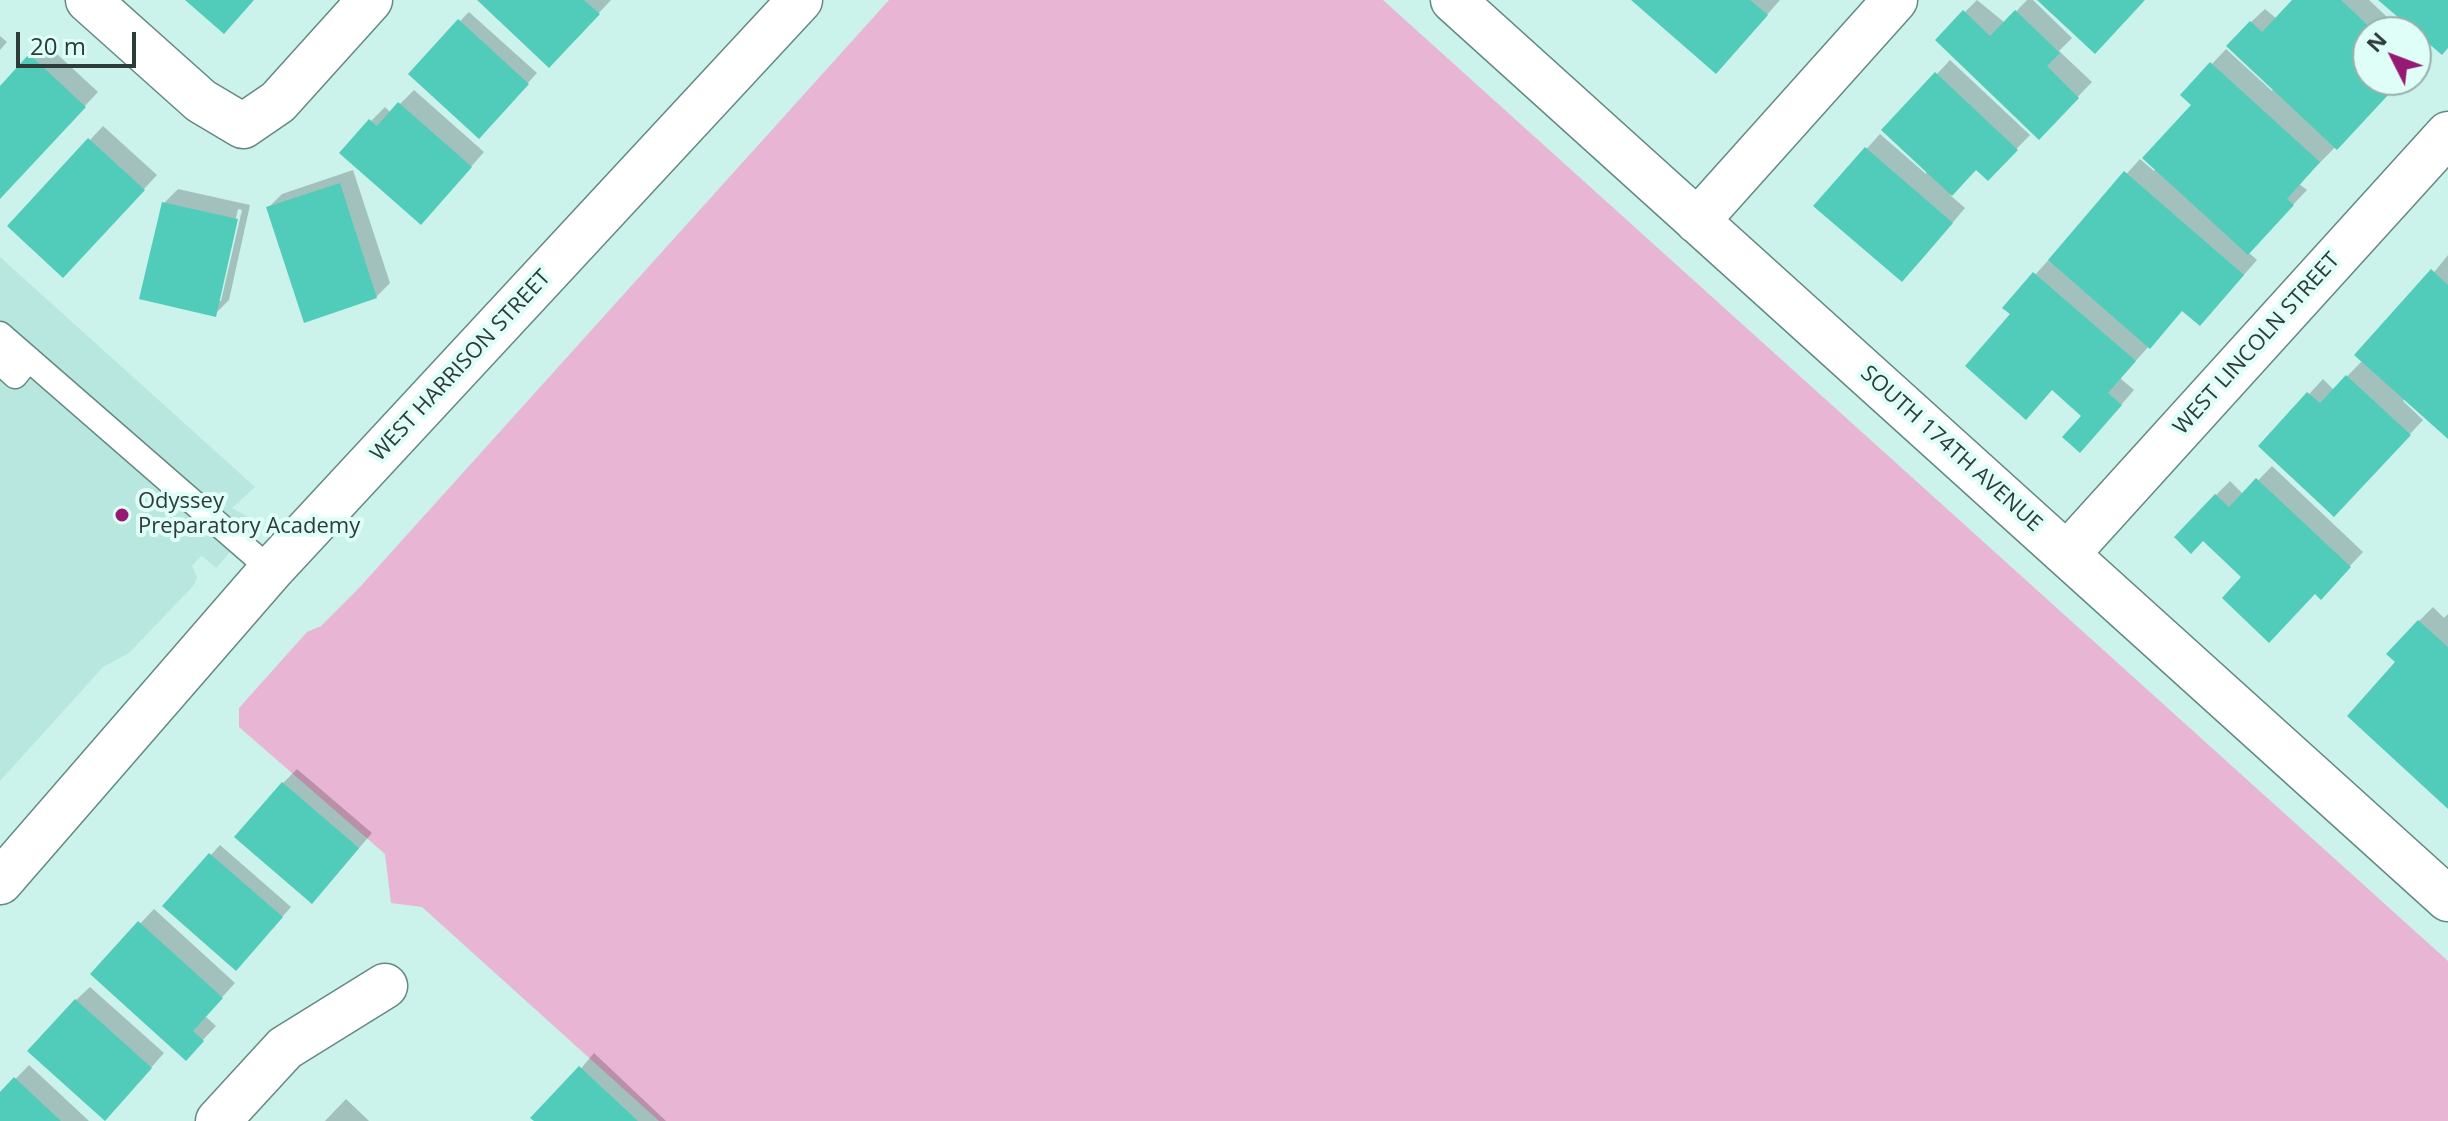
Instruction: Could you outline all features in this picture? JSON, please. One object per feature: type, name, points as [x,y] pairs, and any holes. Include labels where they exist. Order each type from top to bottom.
[{"type":"street","points":[[88,0],[201,101],[243,126],[278,102],[370,0]]},
{"type":"street","name":"WEST HARRISON STREET","points":[[0,882],[271,570],[800,0]]},
{"type":"street","name":"SOUTH 174TH AVENUE","points":[[1453,0],[2448,899]]},
{"type":"street","points":[[1697,221],[1895,0]]},
{"type":"street","name":"WEST LINCOLN STREET","points":[[2067,554],[2448,134]]},
{"type":"street","points":[[218,1121],[285,1048],[385,986]]},
{"type":"lane","points":[[0,334],[271,570]]},
{"type":"lane","points":[[0,362],[15,376],[29,359]]},
{"type":"shaded area","points":[[889,0],[1383,0],[2448,961],[2448,1121],[659,1121],[422,907],[391,903],[385,854],[239,727],[239,708],[307,632],[321,626],[359,588]]},
{"type":"shaded area","name":"Odyssey Preparatory Academy","points":[[0,257],[255,487],[232,508],[257,522],[216,568],[202,556],[199,558],[192,566],[197,577],[194,585],[129,653],[103,667],[0,781]]},
{"type":"building","points":[[185,0],[254,0],[224,34]]},
{"type":"building","points":[[477,0],[584,0],[600,14],[549,68]]},
{"type":"building","points":[[1631,0],[1750,0],[1768,15],[1716,74]]},
{"type":"building","points":[[2037,0],[2145,0],[2095,54]]},
{"type":"building","points":[[2292,0],[2341,0],[2358,16],[2352,16],[2352,96],[2387,96],[2337,150],[2226,46],[2250,21],[2262,32]]},
{"type":"building","points":[[2378,0],[2448,0],[2448,48],[2442,55],[2432,46],[2432,16],[2397,16]]},
{"type":"building","points":[[1963,10],[1990,36],[2015,10],[2060,53],[2047,66],[2079,98],[2039,140],[1935,40]]},
{"type":"building","points":[[458,19],[529,84],[479,139],[408,74]]},
{"type":"building","points":[[29,54],[86,107],[0,199],[0,86]]},
{"type":"building","points":[[2210,62],[2320,162],[2287,199],[2294,205],[2248,255],[2142,158],[2191,105],[2180,95]]},
{"type":"building","points":[[1935,72],[2018,150],[1988,181],[1976,170],[1952,196],[1881,130]]},
{"type":"building","points":[[398,102],[472,167],[421,225],[339,153],[369,119],[377,126]]},
{"type":"building","points":[[88,138],[145,190],[63,278],[7,226]]},
{"type":"building","points":[[1865,147],[1953,223],[1902,282],[1813,206]]},
{"type":"building","points":[[2124,171],[2244,275],[2200,326],[2182,311],[2150,349],[2048,260]]},
{"type":"building","points":[[340,183],[377,298],[304,323],[266,207]]},
{"type":"building","points":[[162,202],[238,219],[216,317],[139,299]]},
{"type":"building","points":[[2431,269],[2448,285],[2448,439],[2354,355]]},
{"type":"building","points":[[2033,272],[2136,361],[2108,393],[2122,405],[2080,453],[2062,437],[2081,416],[2052,390],[2026,420],[1965,366],[2010,314],[2002,308]]},
{"type":"building","points":[[2346,375],[2411,435],[2334,517],[2258,446],[2307,392],[2320,403]]},
{"type":"building","points":[[2256,478],[2351,567],[2321,600],[2315,594],[2269,643],[2222,598],[2241,577],[2203,541],[2191,554],[2174,537],[2215,494],[2229,507]]},
{"type":"building","points":[[2418,620],[2448,647],[2448,809],[2347,716],[2395,662],[2386,654]]},
{"type":"building","points":[[282,782],[359,848],[312,904],[234,837]]},
{"type":"building","points":[[209,853],[283,917],[236,971],[162,906]]},
{"type":"building","points":[[138,921],[223,998],[193,1031],[204,1041],[186,1061],[90,974]]},
{"type":"building","points":[[75,999],[152,1068],[105,1121],[27,1051]]},
{"type":"building","points":[[579,1066],[638,1121],[534,1121],[530,1118]]},
{"type":"building","points":[[14,1077],[61,1121],[0,1121],[0,1092]]},
{"type":"place","name":"Odyssey Preparatory Academy","points":[[122,515]]}]
